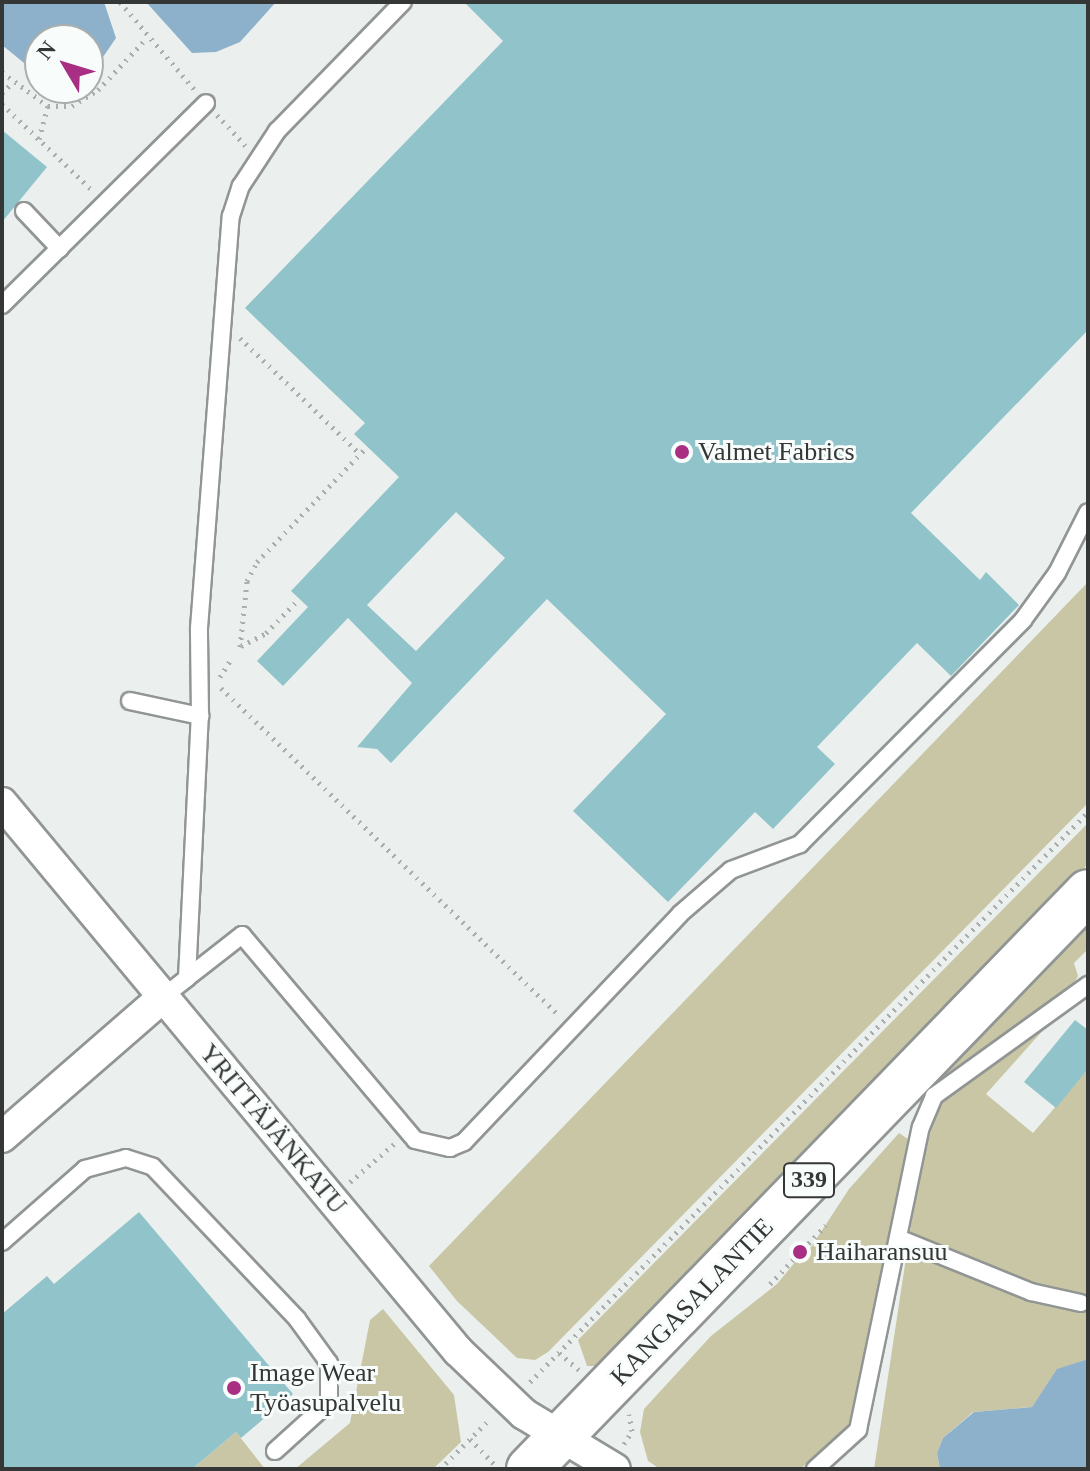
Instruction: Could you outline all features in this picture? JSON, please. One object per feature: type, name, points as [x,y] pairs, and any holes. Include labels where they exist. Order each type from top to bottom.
[{"type":"main road","name":"KANGASALANTIE","points":[[529,1469],[1088,892]]},
{"type":"street","name":"YRITTÄJÄNKATU","points":[[2,803],[458,1351],[508,1401],[560,1438]]},
{"type":"street","points":[[2,1137],[163,997]]},
{"type":"street","points":[[560,1438],[615,1469]]},
{"type":"lane","points":[[187,978],[200,716],[196,672],[231,216],[258,158],[277,131],[403,2]]},
{"type":"lane","points":[[2,305],[206,103]]},
{"type":"lane","points":[[24,211],[60,249]]},
{"type":"lane","points":[[163,997],[242,935],[408,1132],[431,1147],[464,1142],[680,914],[731,870],[800,844],[1023,620],[1057,573],[1088,512]]},
{"type":"lane","points":[[130,701],[200,716]]},
{"type":"lane","points":[[815,1469],[858,1430],[921,1127],[934,1096],[1088,985]]},
{"type":"lane","points":[[2,1242],[85,1169],[126,1158],[153,1167],[297,1319],[329,1363],[329,1402],[275,1451]]},
{"type":"lane","points":[[898,1238],[1031,1292],[1081,1303]]},
{"type":"path","points":[[120,2],[147,38],[258,158]]},
{"type":"path","points":[[2,72],[48,106],[72,106],[98,90],[147,38]]},
{"type":"path","points":[[2,93],[13,82]]},
{"type":"path","points":[[2,104],[100,198]]},
{"type":"path","points":[[39,139],[48,106]]},
{"type":"path","points":[[223,322],[360,454]]},
{"type":"path","points":[[299,599],[266,633],[240,647],[247,581],[257,562],[367,447]]},
{"type":"path","points":[[216,683],[230,661]]},
{"type":"path","points":[[196,672],[216,683],[573,1030]]},
{"type":"path","points":[[440,1469],[1088,812]]},
{"type":"path","points":[[331,1198],[408,1132]]},
{"type":"path","points":[[770,1284],[826,1225]]},
{"type":"path","points":[[470,1439],[499,1469]]},
{"type":"shaded area","points":[[1088,582],[1088,803],[548,1352],[535,1360],[517,1358],[457,1301],[429,1266]]},
{"type":"shaded area","points":[[1088,823],[1088,864],[596,1366],[587,1366],[578,1340]]},
{"type":"shaded area","points":[[1088,918],[1088,949],[1074,963],[1078,976],[1068,993],[933,1083]]},
{"type":"shaded area","points":[[1045,1028],[986,1094],[1033,1133],[1088,1069],[1088,1359],[1057,1370],[1032,1407],[973,1412],[943,1438],[937,1453],[940,1469],[874,1469],[921,1159],[941,1102]]},
{"type":"shaded area","points":[[899,1133],[908,1139],[855,1423],[800,1469],[660,1469],[648,1461],[640,1432],[644,1409],[711,1336],[777,1284],[796,1261],[800,1264],[849,1189]]},
{"type":"shaded area","points":[[383,1309],[454,1395],[461,1442],[433,1469],[295,1469],[350,1423],[370,1320]]},
{"type":"shaded area","points":[[236,1432],[265,1469],[192,1469]]},
{"type":"water","points":[[2,2],[104,2],[116,38],[104,56],[104,24],[24,24],[24,63],[2,45]]},
{"type":"water","points":[[146,2],[276,2],[240,42],[216,52],[192,53]]},
{"type":"water","points":[[1088,1359],[1088,1469],[940,1469],[937,1453],[943,1438],[974,1412],[1032,1407],[1057,1369]]},
{"type":"building","name":"Valmet Fabrics","points":[[464,2],[1088,2],[1088,330],[911,513],[980,580],[986,572],[1019,605],[951,676],[917,643],[817,747],[835,764],[773,829],[755,812],[668,902],[573,811],[666,714],[547,599],[391,763],[377,749],[357,747],[412,683],[348,618],[283,686],[257,661],[308,607],[291,591],[399,477],[354,434],[365,423],[245,308],[503,41]],"holes":[[[456,512],[505,558],[416,651],[367,605]]]},
{"type":"building","points":[[2,130],[47,167],[2,222]]},
{"type":"building","points":[[1075,1020],[1088,1030],[1088,1069],[1056,1108],[1024,1082]]},
{"type":"building","points":[[139,1212],[293,1394],[241,1438],[236,1432],[192,1469],[2,1469],[2,1314],[47,1276],[54,1284]]},
{"type":"place","name":"Valmet Fabrics","points":[[682,452]]},
{"type":"place","name":"Haiharansuu","points":[[800,1252]]},
{"type":"place","name":"Image Wear Työasupalvelu","points":[[234,1388]]}]
